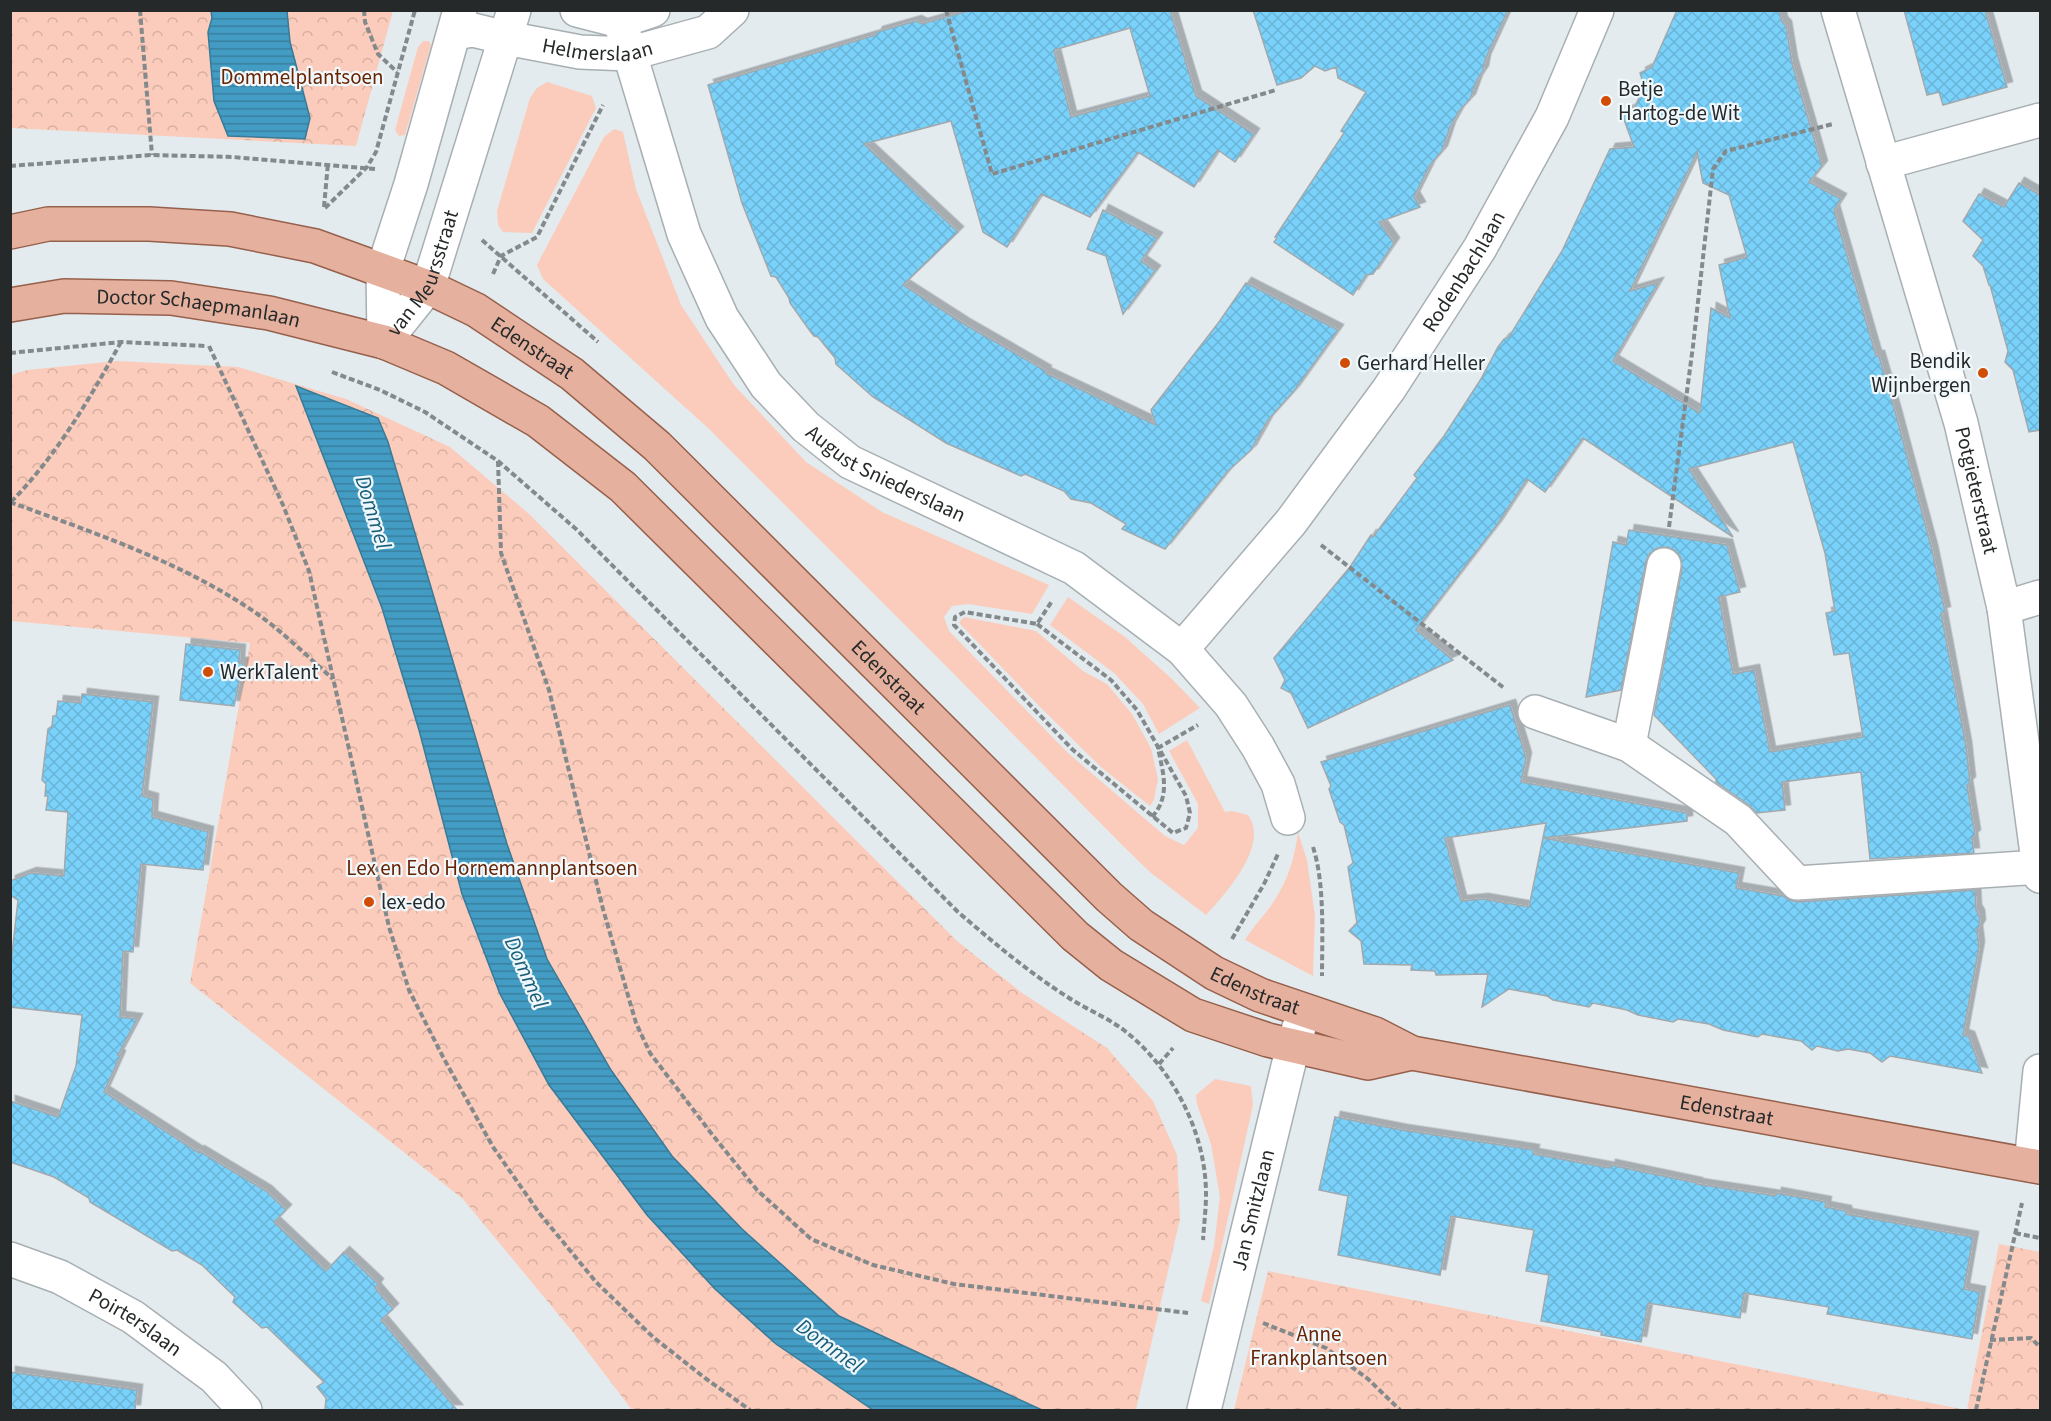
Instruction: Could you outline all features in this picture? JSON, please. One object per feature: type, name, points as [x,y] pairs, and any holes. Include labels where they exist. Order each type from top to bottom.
[{"type":"main road","points":[[10,232],[48,224],[149,224],[230,229],[315,246],[383,270]]},
{"type":"main road","name":"Edenstraat","points":[[383,270],[428,287],[476,310],[572,374],[657,446],[1109,897],[1142,925],[1214,973],[1260,996],[1375,1034],[1412,1053],[2036,1166]]},
{"type":"main road","name":"Doctor Schaepmanlaan","points":[[10,305],[64,296],[171,297],[270,313],[384,342]]},
{"type":"main road","name":"Edenstraat","points":[[384,342],[446,368],[538,421],[623,487],[1074,936],[1111,965],[1193,1015],[1268,1040],[1368,1063],[1412,1053]]},
{"type":"street","name":"Helmerslaan","points":[[577,10],[620,21],[653,10]]},
{"type":"street","name":"Helmerslaan","points":[[457,22],[473,30],[510,24],[580,52],[628,54],[708,32],[732,10]]},
{"type":"street","name":"Rodenbachlaan","points":[[1182,649],[1291,522],[1389,389],[1480,248],[1552,117],[1597,10]]},
{"type":"street","name":"Potgieterstraat","points":[[1838,10],[1961,423],[2004,608],[2040,876]]},
{"type":"street","name":"August Sniederslaan","points":[[620,21],[628,54],[684,234],[722,318],[766,385],[806,426],[850,462],[1074,568],[1182,649],[1231,705],[1258,747],[1278,784],[1288,818]]},
{"type":"street","name":"van Meursstraat","points":[[384,342],[383,270],[411,184],[457,22]]},
{"type":"street","name":"van Meursstraat","points":[[384,342],[428,287],[510,24]]},
{"type":"street","points":[[1883,163],[2040,120]]},
{"type":"street","points":[[1629,745],[1664,565]]},
{"type":"street","points":[[2004,608],[2040,597]]},
{"type":"street","points":[[1535,712],[1629,745],[1738,820],[1797,883],[2040,867]]},
{"type":"street","name":"Jan Smitzlaan","points":[[1204,1410],[1293,1046],[1304,1012]]},
{"type":"street","points":[[2036,1166],[2040,1071]]},
{"type":"street","name":"Poirterslaan","points":[[10,1259],[60,1277],[133,1317],[214,1377],[245,1410]]},
{"type":"path","points":[[140,10],[152,155]]},
{"type":"path","points":[[363,10],[365,22],[378,54],[397,72]]},
{"type":"path","points":[[328,163],[324,209],[367,167],[376,152],[415,10]]},
{"type":"path","points":[[946,10],[992,174],[1276,90]]},
{"type":"path","points":[[501,256],[537,237],[628,54]]},
{"type":"path","points":[[1664,565],[1693,346],[1713,169],[1726,151],[1869,114]]},
{"type":"path","points":[[10,166],[152,155],[233,157],[367,167]]},
{"type":"path","points":[[121,342],[81,413],[34,478],[11,502],[161,560],[214,588],[257,614],[334,679],[389,927],[410,990],[443,1057],[493,1147],[540,1214],[596,1282],[653,1337],[750,1410]]},
{"type":"path","name":"Doctor Schaepmanlaan","points":[[10,353],[121,342],[209,346],[283,505],[309,571],[334,679]]},
{"type":"path","points":[[325,369],[380,390],[424,412],[498,461],[501,553],[549,690],[603,909],[636,1023],[650,1053],[757,1190],[811,1239],[873,1264],[954,1284],[1262,1323],[1326,1348],[1368,1379],[1400,1410]]},
{"type":"path","name":"Jan Smitzlaan","points":[[498,461],[576,529],[958,912],[1016,961],[1067,997],[1125,1031],[1159,1064],[1188,1113],[1202,1157],[1206,1194],[1200,1250]]},
{"type":"path","points":[[1291,522],[1535,712]]},
{"type":"path","points":[[1037,624],[1074,568]]},
{"type":"path","points":[[964,612],[1037,624],[1111,680],[1137,710],[1158,748],[1186,796],[1190,813],[1186,828],[1173,834],[1073,750],[954,625],[955,616],[964,612]]},
{"type":"path","points":[[1158,748],[1231,705]]},
{"type":"path","points":[[1152,817],[1160,808],[1166,785],[1158,748]]},
{"type":"path","points":[[1288,818],[1306,826],[1317,858],[1322,912],[1322,978],[1304,1012]]},
{"type":"path","points":[[1976,1410],[2015,1233],[2036,1166]]},
{"type":"path","points":[[2015,1233],[2040,1238]]},
{"type":"path","points":[[1183,1324],[1188,1302]]},
{"type":"path","points":[[1990,1340],[2031,1338],[2040,1347]]},
{"type":"green space","name":"Dommelplantsoen","points":[[10,11],[393,11],[356,146],[11,128]]},
{"type":"green space","points":[[423,41],[429,41],[431,45],[405,135],[399,136],[395,130],[418,47]]},
{"type":"green space","points":[[547,82],[592,96],[596,108],[532,233],[503,232],[498,225],[497,211],[530,98],[537,88]]},
{"type":"green space","points":[[614,129],[623,132],[636,189],[681,305],[734,385],[806,462],[882,512],[1049,585],[1032,614],[968,604],[952,606],[944,617],[949,631],[1068,753],[1165,836],[1184,845],[1198,828],[1198,804],[1169,751],[1187,740],[1225,812],[1232,811],[1248,815],[1253,827],[1254,840],[1250,854],[1234,882],[1206,915],[1151,873],[708,428],[543,279],[537,265],[604,137]]},
{"type":"green space","name":"Lex en Edo Hornemannplantsoen","points":[[117,361],[238,367],[346,399],[450,447],[528,513],[957,941],[1022,993],[1107,1048],[1153,1101],[1177,1155],[1180,1219],[1136,1410],[632,1410],[572,1331],[463,1199],[190,983],[250,643],[11,621],[11,375],[27,370]]},
{"type":"green space","points":[[1068,597],[1125,637],[1172,679],[1200,708],[1159,734],[1143,704],[1114,673],[1050,625]]},
{"type":"green space","points":[[964,617],[1036,631],[1083,671],[1107,684],[1132,714],[1151,748],[1158,779],[1154,800],[1150,806],[1102,768],[1042,709],[961,625],[959,622]]},
{"type":"green space","points":[[1298,832],[1307,860],[1315,916],[1313,976],[1245,940],[1281,890],[1293,858]]},
{"type":"green space","points":[[1215,1079],[1251,1086],[1253,1105],[1209,1304],[1201,1301],[1214,1246],[1220,1197],[1211,1144],[1196,1095]]},
{"type":"green space","points":[[1999,1244],[2040,1252],[2040,1410],[1967,1410]]},
{"type":"green space","name":"Anne Frankplantsoen","points":[[1268,1271],[1966,1410],[1234,1410]]},
{"type":"water","points":[[211,11],[287,11],[290,42],[310,118],[305,139],[228,136],[214,101],[208,32],[212,18]]},
{"type":"water","name":"Dommel","points":[[296,386],[378,418],[388,442],[507,844],[547,959],[611,1070],[672,1156],[742,1229],[839,1316],[1042,1410],[873,1410],[776,1344],[715,1289],[647,1215],[549,1085],[500,994],[462,894],[419,730],[382,608]]},
{"type":"building","points":[[971,10],[1170,10],[1196,96],[1254,134],[1235,162],[1218,150],[1194,187],[1138,152],[1090,217],[1041,194],[1007,247],[983,232],[951,121],[864,144],[958,232],[903,285],[964,324],[1046,371],[1045,373],[1156,425],[1151,410],[1246,283],[1338,330],[1294,391],[1268,420],[1251,450],[1228,471],[1165,549],[1122,529],[1126,524],[1091,503],[1071,499],[1064,491],[1025,474],[1021,476],[946,443],[873,397],[836,364],[835,358],[818,337],[814,336],[790,303],[776,277],[771,276],[742,203],[708,85],[876,35],[877,32],[916,21],[922,24]],"holes":[[[1130,28],[1150,96],[1071,117],[1054,50]]]},
{"type":"building","points":[[1253,10],[1508,10],[1470,99],[1459,111],[1450,127],[1442,151],[1430,165],[1414,197],[1420,207],[1379,222],[1394,243],[1373,274],[1366,275],[1353,295],[1274,242],[1277,238],[1275,237],[1344,133],[1341,131],[1366,92],[1338,78],[1336,67],[1325,71],[1315,66],[1301,78],[1277,85]]},
{"type":"building","points":[[1677,10],[1779,10],[1782,22],[1786,26],[1792,63],[1822,166],[1809,182],[1841,199],[1834,210],[1876,356],[1879,356],[1932,550],[1945,612],[1941,613],[1966,746],[1970,782],[1967,785],[1975,835],[1972,838],[1974,853],[1870,859],[1861,772],[1782,782],[1785,810],[1757,813],[1716,782],[1716,779],[1654,715],[1682,569],[1681,558],[1676,551],[1668,547],[1657,548],[1650,553],[1646,561],[1621,690],[1586,697],[1613,542],[1626,545],[1629,530],[1727,545],[1740,592],[1719,597],[1733,674],[1754,670],[1770,752],[1863,737],[1849,653],[1834,655],[1826,613],[1835,611],[1825,553],[1793,442],[1689,469],[1733,537],[1583,438],[1545,492],[1527,479],[1497,525],[1416,630],[1453,660],[1308,728],[1291,693],[1281,688],[1285,680],[1274,658],[1350,567],[1371,535],[1373,537],[1417,478],[1414,475],[1444,436],[1481,379],[1498,347],[1504,339],[1509,337],[1562,251],[1610,149],[1634,147],[1622,114],[1635,107],[1644,86],[1640,73],[1652,67]],"holes":[[[1697,152],[1703,183],[1729,195],[1747,257],[1719,265],[1730,318],[1711,308],[1700,413],[1613,361],[1658,283],[1630,291]]]},
{"type":"building","points":[[1904,10],[1985,10],[2007,87],[1943,105],[1939,92],[1927,95]]},
{"type":"building","points":[[2019,183],[2040,195],[2040,430],[2029,432],[2013,370],[2005,362],[2008,351],[1990,285],[1983,266],[1973,256],[1983,240],[1963,221],[1979,194],[2004,207]]},
{"type":"building","points":[[1103,210],[1157,238],[1141,261],[1155,271],[1123,314],[1106,256],[1087,249]]},
{"type":"building","points":[[186,644],[240,650],[239,663],[243,663],[234,706],[180,700]]},
{"type":"building","points":[[82,694],[153,702],[142,796],[153,799],[152,817],[208,832],[203,870],[141,864],[133,952],[123,951],[120,1017],[137,1019],[118,1055],[120,1056],[104,1092],[199,1153],[199,1151],[266,1191],[286,1210],[274,1222],[326,1271],[344,1252],[378,1284],[375,1288],[393,1309],[381,1320],[457,1410],[325,1410],[326,1398],[317,1387],[324,1382],[267,1327],[262,1328],[233,1302],[235,1297],[202,1265],[177,1250],[172,1251],[90,1202],[89,1198],[54,1177],[10,1162],[10,1101],[58,1117],[76,1066],[82,1015],[10,1007],[10,972],[18,900],[10,895],[10,881],[31,873],[64,876],[68,812],[46,810],[48,796],[45,796],[46,784],[42,780],[48,729],[52,726],[53,716],[56,716],[58,701],[81,703]]},
{"type":"building","points":[[1510,705],[1526,758],[1521,782],[1687,813],[1687,821],[1543,838],[1739,873],[1736,888],[1783,896],[1798,902],[1975,890],[1976,910],[1980,925],[1977,930],[1979,947],[1963,1035],[1969,1037],[1982,1073],[1890,1056],[1882,1062],[1870,1053],[1848,1049],[1838,1051],[1817,1046],[1812,1050],[1801,1041],[1762,1034],[1758,1037],[1723,1030],[1709,1024],[1678,1019],[1673,1022],[1593,1003],[1589,1007],[1509,989],[1482,1007],[1488,974],[1436,975],[1435,971],[1411,970],[1412,965],[1364,964],[1361,941],[1349,931],[1357,923],[1348,867],[1353,863],[1344,825],[1340,822],[1329,789],[1331,786],[1321,762]],"holes":[[[1546,823],[1529,907],[1483,899],[1461,901],[1445,838]]]},
{"type":"building","points":[[1335,1117],[1402,1130],[1534,1150],[1533,1154],[1610,1168],[1610,1165],[1697,1184],[1776,1196],[1776,1193],[1826,1202],[1825,1207],[1846,1211],[1846,1214],[1973,1237],[1964,1289],[1980,1292],[1972,1339],[1827,1314],[1829,1307],[1744,1293],[1740,1318],[1648,1303],[1641,1342],[1541,1321],[1549,1275],[1526,1271],[1534,1230],[1451,1216],[1440,1275],[1338,1255],[1348,1196],[1319,1190]]},
{"type":"building","points":[[10,1372],[137,1390],[135,1410],[10,1410]]},
{"type":"place","name":"Betje Hartog-de Wit","points":[[1606,101]]},
{"type":"place","name":"Gerhard Heller","points":[[1345,363]]},
{"type":"place","name":"Bendik Wijnbergen","points":[[1983,373]]},
{"type":"place","name":"WerkTalent","points":[[208,672]]},
{"type":"place","name":"lex-edo","points":[[369,902]]}]
